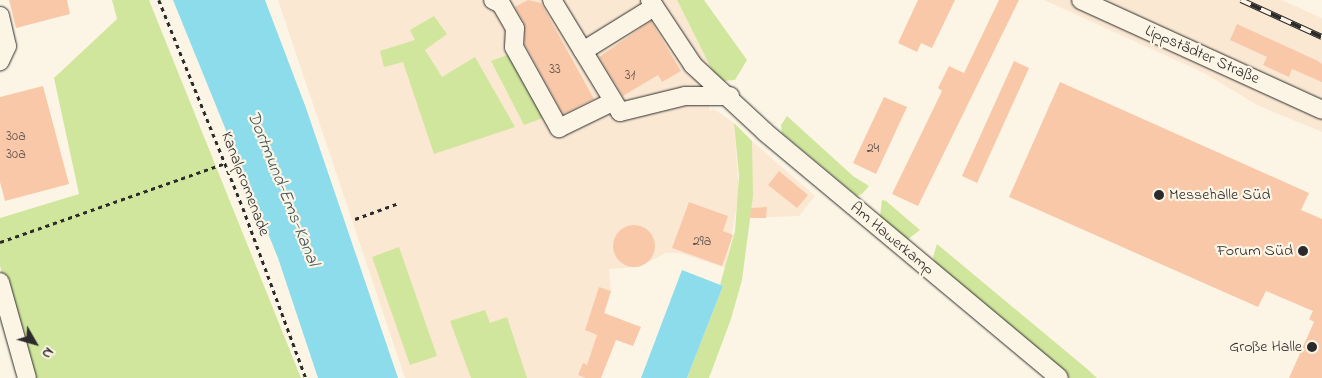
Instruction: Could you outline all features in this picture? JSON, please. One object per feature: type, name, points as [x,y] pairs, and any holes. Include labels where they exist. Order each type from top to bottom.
[{"type":"street","points":[[493,0],[501,4],[515,28],[514,47],[560,128],[612,102]]},
{"type":"street","points":[[552,0],[612,102],[620,112],[685,96],[730,96]]},
{"type":"street","name":"Lippstädter Straße","points":[[1081,0],[1322,110]]},
{"type":"street","name":"Am Hawerkamp","points":[[583,51],[652,3],[693,65],[730,96],[778,143],[1059,378]]},
{"type":"street","points":[[0,16],[7,46],[0,61]]},
{"type":"street","points":[[0,282],[27,378]]},
{"type":"path","name":"Kanalpromenade","points":[[159,0],[225,163],[306,378]]},
{"type":"path","points":[[0,242],[225,163]]},
{"type":"path","points":[[355,219],[399,203]]},
{"type":"shaded area","points":[[278,0],[677,0],[712,70],[709,111],[714,109],[734,123],[739,193],[726,268],[679,253],[666,253],[639,267],[609,269],[611,291],[586,378],[405,378]]},
{"type":"shaded area","points":[[1044,0],[1282,0],[1322,18],[1322,132],[1257,105],[1204,73]]},
{"type":"shaded area","points":[[752,141],[815,196],[799,216],[750,218]]},
{"type":"green space","points":[[112,0],[149,0],[301,378],[31,378],[0,266],[0,218],[79,194],[54,78],[117,19]]},
{"type":"green space","points":[[677,0],[704,0],[747,60],[735,80],[722,81],[712,70]]},
{"type":"green space","points":[[434,16],[447,34],[425,50],[442,77],[475,57],[515,127],[434,154],[403,62],[384,67],[380,51],[415,40],[410,30]]},
{"type":"green space","points":[[513,53],[548,116],[524,125],[491,61]]},
{"type":"green space","points":[[787,116],[853,176],[869,186],[862,194],[857,196],[782,133],[781,125]]},
{"type":"green space","points":[[734,123],[752,141],[753,196],[742,280],[731,319],[709,378],[687,378],[723,286],[720,285],[735,231],[739,176]]},
{"type":"green space","points":[[882,200],[886,201],[920,230],[907,240],[880,217]]},
{"type":"green space","points":[[937,244],[1097,378],[1069,378],[938,268],[933,257]]},
{"type":"green space","points":[[399,247],[437,356],[410,365],[372,257]]},
{"type":"green space","points":[[485,310],[490,323],[507,317],[527,378],[471,378],[450,321]]},
{"type":"water","name":"Dortmund-Ems-Kanal","points":[[173,0],[265,0],[306,108],[398,378],[318,378],[278,258]]},
{"type":"water","points":[[682,270],[723,286],[687,378],[641,378]]},
{"type":"building","points":[[9,0],[67,0],[70,14],[16,28]]},
{"type":"building","points":[[528,0],[541,3],[594,99],[563,114],[525,45],[524,23],[515,7]]},
{"type":"building","points":[[918,0],[955,0],[932,48],[921,43],[917,52],[898,43]]},
{"type":"building","points":[[999,0],[1019,0],[918,206],[892,194],[942,91],[938,88],[949,66],[964,73]]},
{"type":"building","points":[[651,21],[681,71],[662,82],[658,75],[623,96],[599,57]]},
{"type":"building","points":[[1237,24],[1318,61],[1322,64],[1322,82],[1292,69],[1289,77],[1263,65],[1267,57],[1230,40]]},
{"type":"building","points":[[1014,61],[1029,68],[977,183],[962,176]]},
{"type":"building","name":"Messehalle Süd","points":[[1060,82],[1309,193],[1301,210],[1322,219],[1322,378],[1289,378],[1314,322],[1309,319],[1313,311],[1266,291],[1258,307],[1009,197]]},
{"type":"building","points":[[43,86],[69,184],[5,201],[0,182],[0,97]]},
{"type":"building","points":[[884,97],[907,107],[876,174],[853,163]]},
{"type":"building","points":[[779,171],[808,195],[797,208],[768,185]]},
{"type":"building","points":[[689,202],[728,216],[723,231],[733,235],[722,266],[672,248]]},
{"type":"building","points":[[767,207],[766,218],[750,218],[751,208]]},
{"type":"building","points":[[630,225],[638,225],[649,231],[655,246],[649,261],[638,267],[630,267],[619,261],[613,250],[613,242],[619,231]]},
{"type":"building","points":[[599,287],[611,291],[604,313],[641,327],[633,346],[616,340],[601,378],[586,378],[578,375],[583,363],[587,365],[597,335],[585,330]]},
{"type":"railway","points":[[1241,0],[1322,37]]},
{"type":"place","name":"Messehalle Süd","points":[[1159,195]]},
{"type":"place","name":"Forum Süd","points":[[1303,251]]},
{"type":"place","name":"Große Halle","points":[[1312,347]]}]
